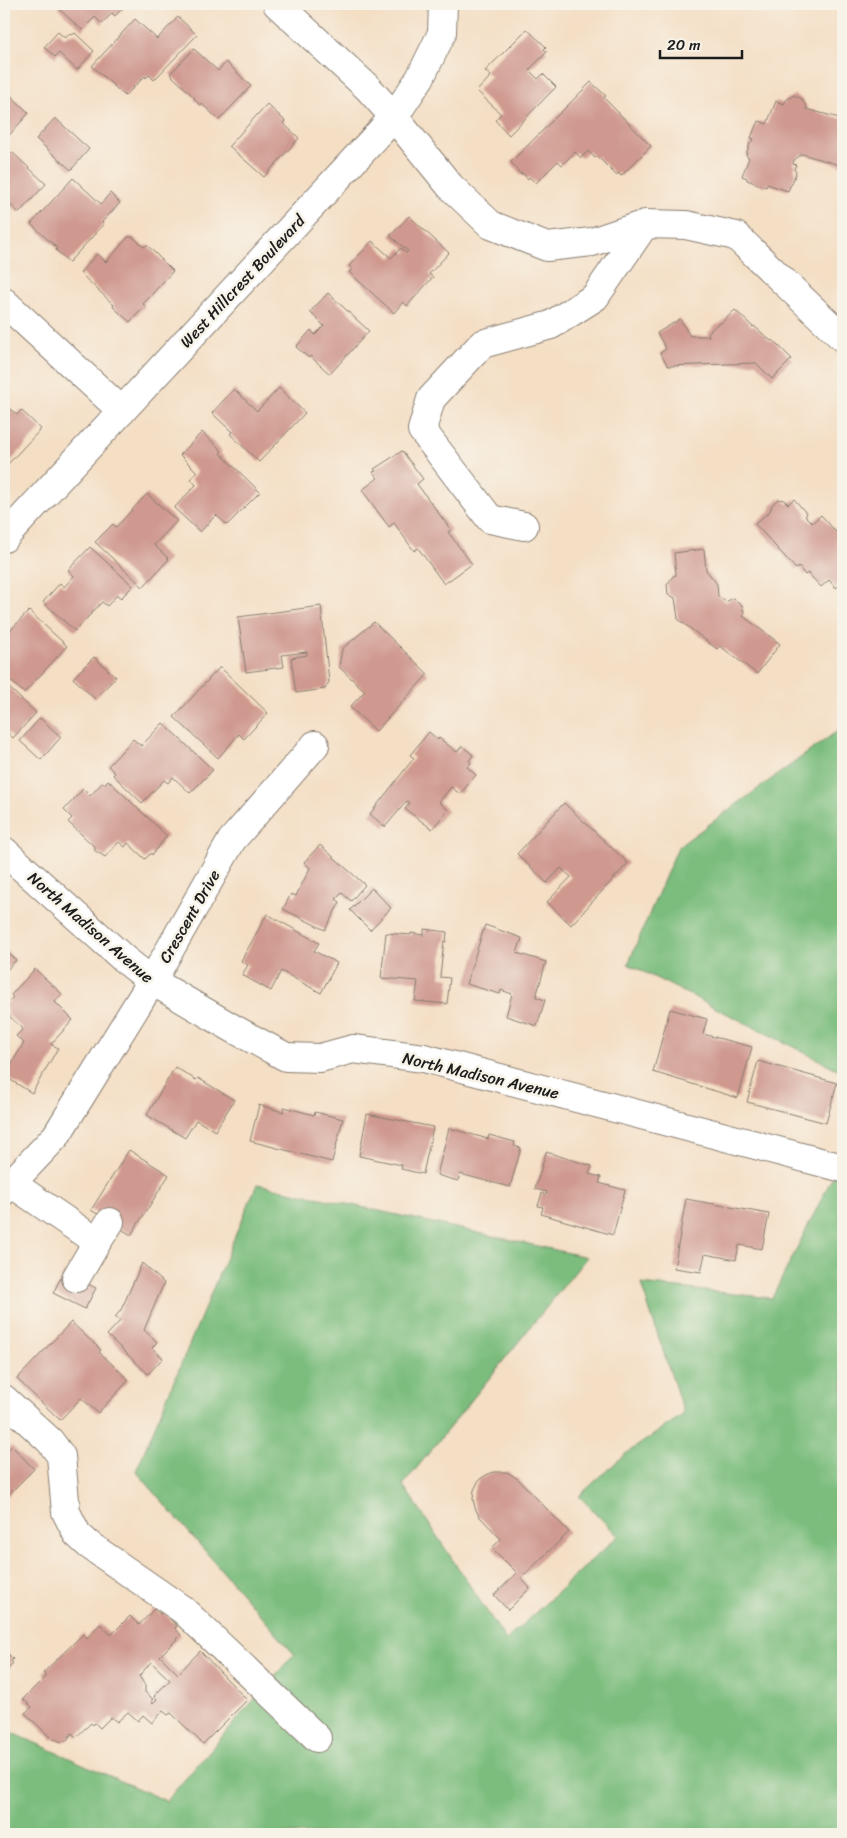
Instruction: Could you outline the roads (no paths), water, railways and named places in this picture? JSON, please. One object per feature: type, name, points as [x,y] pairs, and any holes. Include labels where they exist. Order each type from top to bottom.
[{"type":"street","points":[[277,4],[368,88],[394,116],[450,186],[491,225],[546,247],[592,242],[645,224],[686,225],[736,236],[843,338]]},
{"type":"street","name":"West Hillcrest Boulevard","points":[[4,538],[394,116],[420,78],[442,33],[443,4]]},
{"type":"street","points":[[524,526],[490,519],[422,430],[431,400],[482,344],[551,325],[595,297],[645,224]]},
{"type":"street","points":[[4,302],[122,411]]},
{"type":"street","name":"Crescent Drive","points":[[7,1187],[56,1136],[152,981],[232,840],[315,745]]},
{"type":"street","name":"North Madison Avenue","points":[[4,851],[124,959],[152,981],[286,1057],[320,1058],[353,1049],[424,1058],[842,1167]]},
{"type":"street","points":[[7,1187],[104,1232],[76,1278]]},
{"type":"street","points":[[4,1399],[50,1441],[61,1456],[66,1512],[76,1534],[183,1610],[317,1738]]}]
